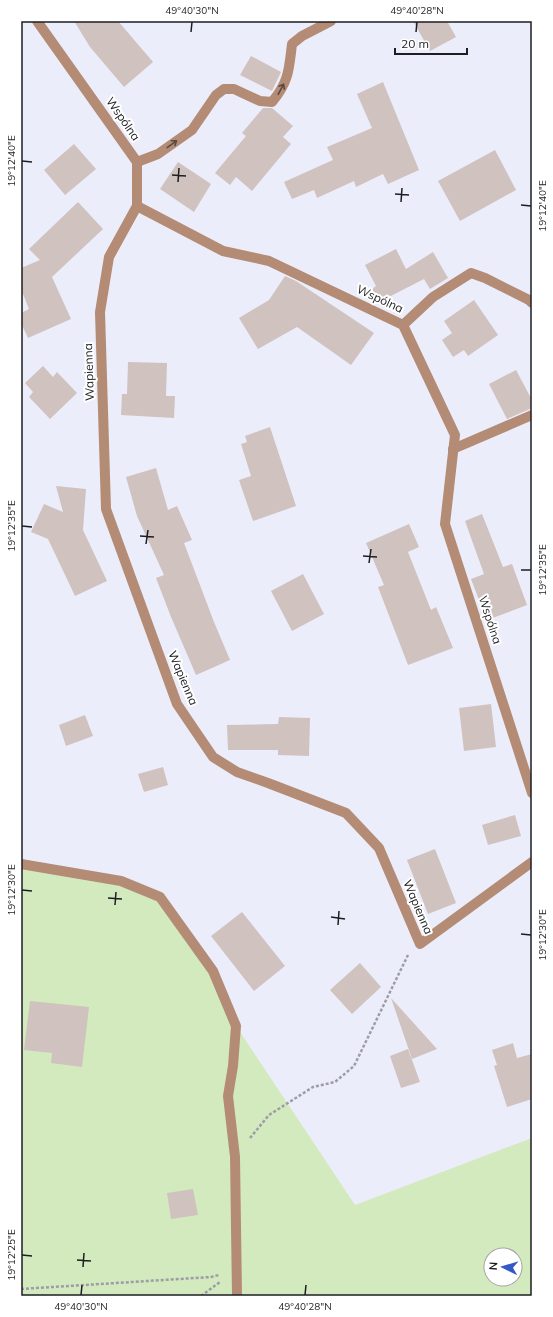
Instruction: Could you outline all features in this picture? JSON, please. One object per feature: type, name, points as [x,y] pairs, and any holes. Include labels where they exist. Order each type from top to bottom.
[{"type":"street","name":"Wspólna","points":[[37,21],[137,162]]},
{"type":"street","points":[[137,206],[137,162],[158,154],[192,130],[216,95],[224,89],[234,89],[260,101],[272,102],[281,92],[288,75],[292,44],[302,36],[331,21]]},
{"type":"street","name":"Wspólna","points":[[137,206],[222,251],[269,261],[402,325],[455,435],[445,524],[532,793]]},
{"type":"street","name":"Wapienna","points":[[137,206],[109,257],[100,312],[106,509],[177,704],[213,757],[237,772],[346,813],[379,848],[420,944],[532,862]]},
{"type":"street","points":[[402,325],[433,297],[471,274],[485,278],[529,300],[532,304]]},
{"type":"street","points":[[454,449],[532,416]]},
{"type":"street","points":[[21,864],[120,881],[160,896],[213,971],[236,1026],[228,1096],[235,1157],[237,1296]]},
{"type":"path","points":[[235,1157],[269,1115],[313,1087],[335,1082],[354,1066],[412,946],[420,944]]},
{"type":"path","points":[[21,1289],[211,1277],[237,1271]]},
{"type":"green space","points":[[21,864],[121,881],[160,897],[213,971],[236,1026],[355,1205],[532,1138],[532,1296],[237,1296],[228,1103],[234,1296],[21,1296]]},
{"type":"building","points":[[74,21],[118,21],[153,62],[124,87],[90,47]]},
{"type":"building","points":[[413,21],[447,21],[456,37],[430,51]]},
{"type":"building","points":[[251,56],[281,72],[272,91],[240,75]]},
{"type":"building","points":[[383,82],[419,170],[388,184],[383,174],[356,187],[354,181],[317,198],[314,190],[292,199],[284,182],[333,160],[327,147],[372,128],[357,94]]},
{"type":"building","points":[[263,108],[272,108],[293,126],[283,137],[291,144],[252,191],[236,177],[230,185],[215,173],[246,136],[242,133]]},
{"type":"building","points":[[74,144],[96,169],[65,195],[44,170]]},
{"type":"building","points":[[495,150],[516,190],[460,221],[438,181]]},
{"type":"building","points":[[178,162],[211,184],[194,212],[160,189]]},
{"type":"building","points":[[78,202],[103,229],[52,277],[71,319],[28,338],[21,323],[21,313],[29,309],[21,289],[21,268],[40,260],[29,249]]},
{"type":"building","points":[[396,249],[406,269],[433,252],[448,278],[430,289],[424,279],[379,302],[372,289],[376,286],[365,265]]},
{"type":"building","points":[[285,276],[296,281],[374,333],[351,365],[297,327],[258,349],[239,318],[269,300]]},
{"type":"building","points":[[474,300],[498,335],[468,356],[464,350],[453,357],[442,340],[452,333],[444,321]]},
{"type":"building","points":[[128,362],[167,363],[166,396],[175,396],[174,418],[121,415],[122,394],[127,394]]},
{"type":"building","points":[[43,366],[53,377],[57,372],[77,393],[50,419],[29,397],[33,392],[25,383]]},
{"type":"building","points":[[516,370],[532,400],[532,408],[507,419],[489,384]]},
{"type":"building","points":[[270,427],[296,506],[253,521],[239,480],[251,476],[241,444],[247,442],[245,436]]},
{"type":"building","points":[[156,468],[168,510],[177,506],[192,540],[184,543],[230,660],[196,675],[156,578],[164,575],[137,516],[126,477]]},
{"type":"building","points":[[56,486],[86,489],[83,530],[107,581],[75,596],[48,539],[31,532],[44,504],[63,512]]},
{"type":"building","points":[[482,514],[503,567],[512,564],[527,605],[490,619],[488,613],[484,613],[471,579],[484,574],[465,521]]},
{"type":"building","points":[[409,524],[419,547],[408,552],[431,610],[436,607],[453,648],[408,665],[378,587],[384,585],[366,543]]},
{"type":"building","points":[[303,574],[324,614],[292,631],[271,591]]},
{"type":"building","points":[[491,704],[496,747],[464,751],[459,708]]},
{"type":"building","points":[[85,715],[93,736],[66,746],[59,725]]},
{"type":"building","points":[[279,717],[310,718],[309,756],[278,755],[278,750],[228,750],[227,725],[278,724]]},
{"type":"building","points":[[163,767],[168,785],[144,792],[138,774]]},
{"type":"building","points":[[515,815],[521,836],[488,845],[482,825]]},
{"type":"building","points":[[435,849],[456,903],[428,914],[407,860]]},
{"type":"building","points":[[242,912],[285,966],[254,991],[211,936]]},
{"type":"building","points":[[360,963],[381,987],[352,1014],[330,990]]},
{"type":"building","points":[[391,998],[437,1049],[412,1059]]},
{"type":"building","points":[[30,1001],[89,1007],[82,1067],[51,1063],[52,1053],[24,1050]]},
{"type":"building","points":[[513,1043],[517,1058],[532,1054],[532,1099],[507,1107],[494,1066],[497,1065],[492,1050]]},
{"type":"building","points":[[408,1049],[420,1082],[401,1088],[390,1056]]},
{"type":"building","points":[[193,1189],[198,1215],[171,1219],[167,1193]]}]
